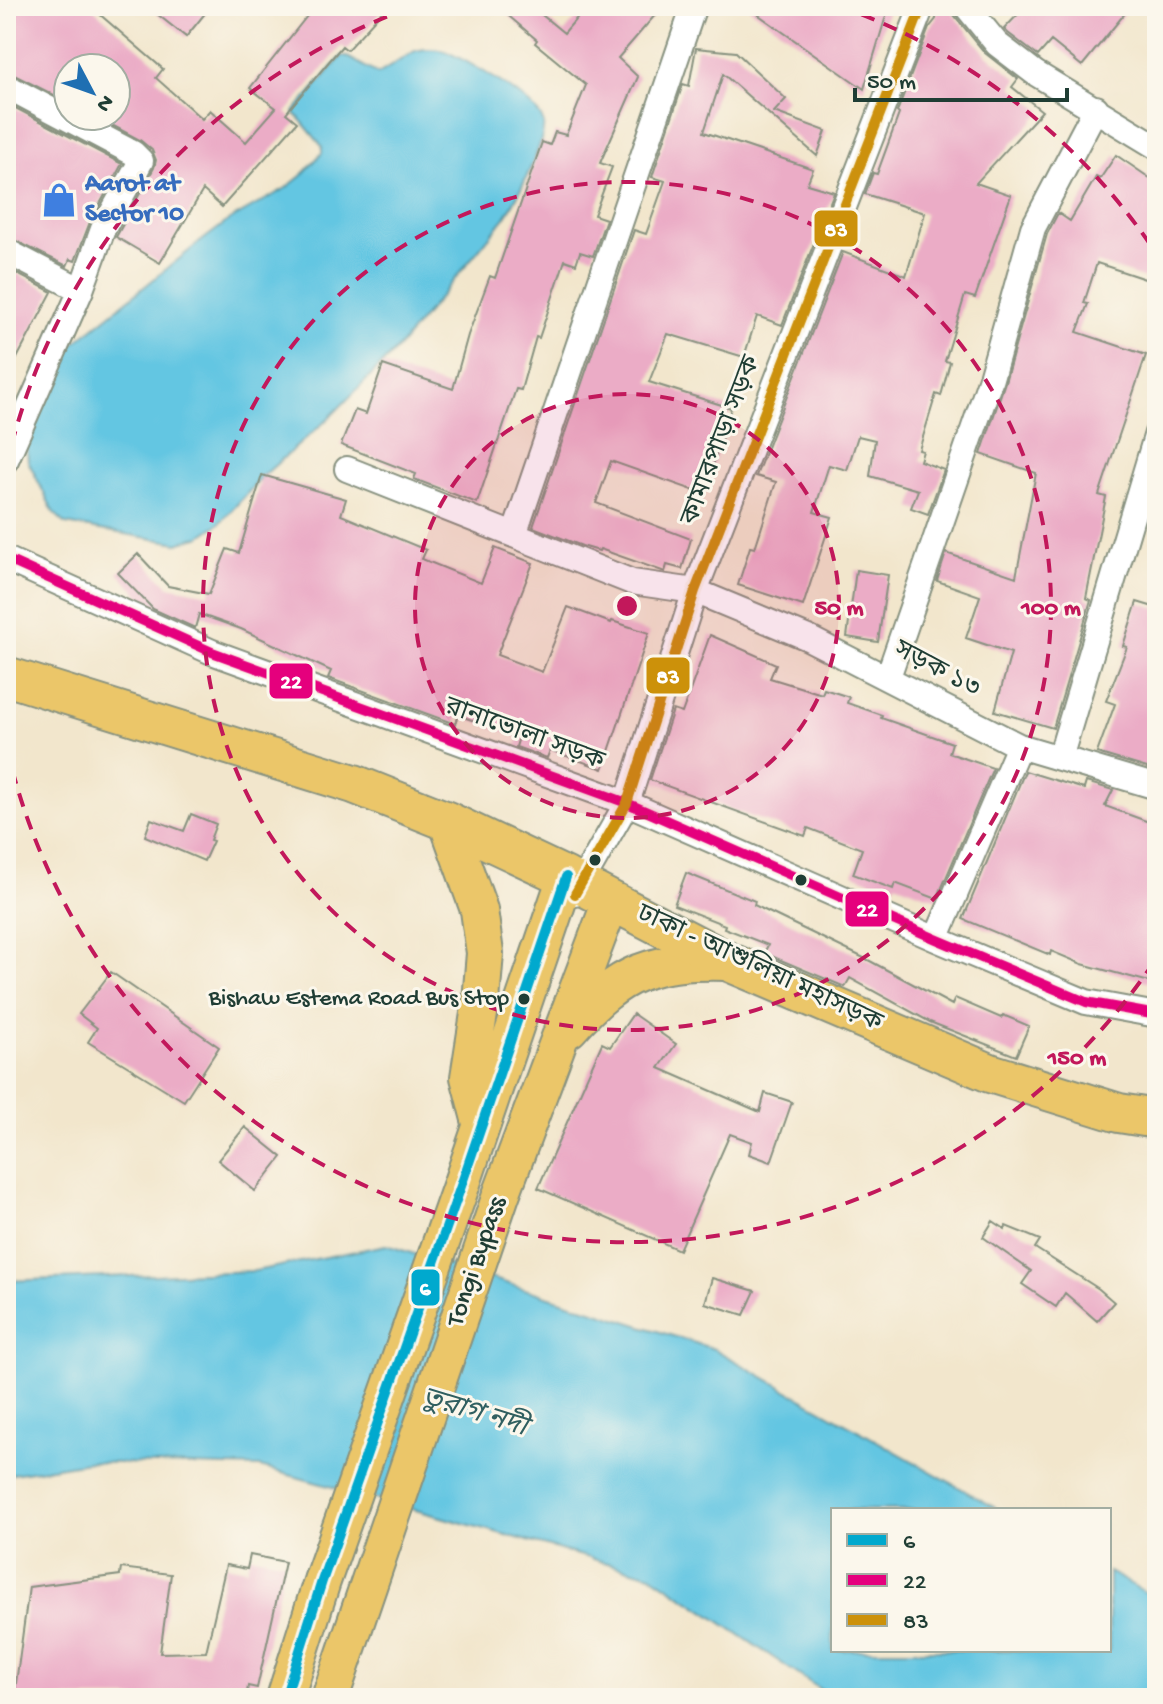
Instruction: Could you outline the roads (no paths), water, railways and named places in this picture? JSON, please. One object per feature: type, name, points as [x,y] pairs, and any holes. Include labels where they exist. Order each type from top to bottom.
[{"type":"highway","name":"ঢাকা - আশুলিয়া মহাসড়ক","points":[[6,676],[354,784],[447,821],[729,962],[990,1073],[1119,1113],[1157,1119]]},
{"type":"main road","points":[[447,821],[479,910],[485,953],[469,1077],[481,1123]]},
{"type":"main road","points":[[285,1698],[322,1581],[481,1123],[570,885]]},
{"type":"main road","name":"Tongi Bypass","points":[[330,1698],[501,1195],[611,901]]},
{"type":"main road","points":[[557,1043],[595,999],[624,978],[655,965],[694,961],[729,962]]},
{"type":"street","points":[[514,535],[694,6]]},
{"type":"street","name":"কামারপাড়া সড়ক","points":[[570,885],[627,803],[695,591],[922,6]]},
{"type":"street","points":[[966,6],[997,44],[1035,73],[1157,147]]},
{"type":"street","points":[[6,86],[133,153],[141,161],[103,229],[81,290],[16,414],[6,460]]},
{"type":"street","points":[[888,677],[991,378],[1033,228],[1096,108]]},
{"type":"street","points":[[6,251],[81,290]]},
{"type":"street","points":[[1060,758],[1157,433]]},
{"type":"street","name":"সড়ক ১৩","points":[[347,469],[632,582],[695,591],[808,638],[1019,746],[1157,787]]},
{"type":"street","name":"রানাভোলা সড়ক","points":[[6,559],[212,652],[627,803],[1086,1002],[1157,1015]]},
{"type":"street","points":[[936,939],[1019,746]]},
{"type":"water","points":[[415,51],[444,51],[483,71],[528,103],[543,122],[535,156],[504,219],[398,348],[328,419],[264,475],[220,523],[201,536],[178,543],[66,524],[54,513],[28,461],[25,426],[53,368],[72,345],[200,242],[301,176],[322,153],[322,146],[294,112],[342,56],[378,74]]},
{"type":"water","name":"তুরাগ নদী","points":[[386,1245],[714,1349],[995,1508],[831,1508],[831,1652],[1111,1652],[1111,1573],[1157,1599],[1157,1698],[833,1698],[651,1575],[260,1467],[88,1462],[6,1475],[6,1281],[255,1271]]},
{"type":"place","name":"Aarot at Sector 10","points":[[59,200]]},
{"type":"place","name":"Bishaw Estema Road Bus Stop","points":[[524,999]]}]
